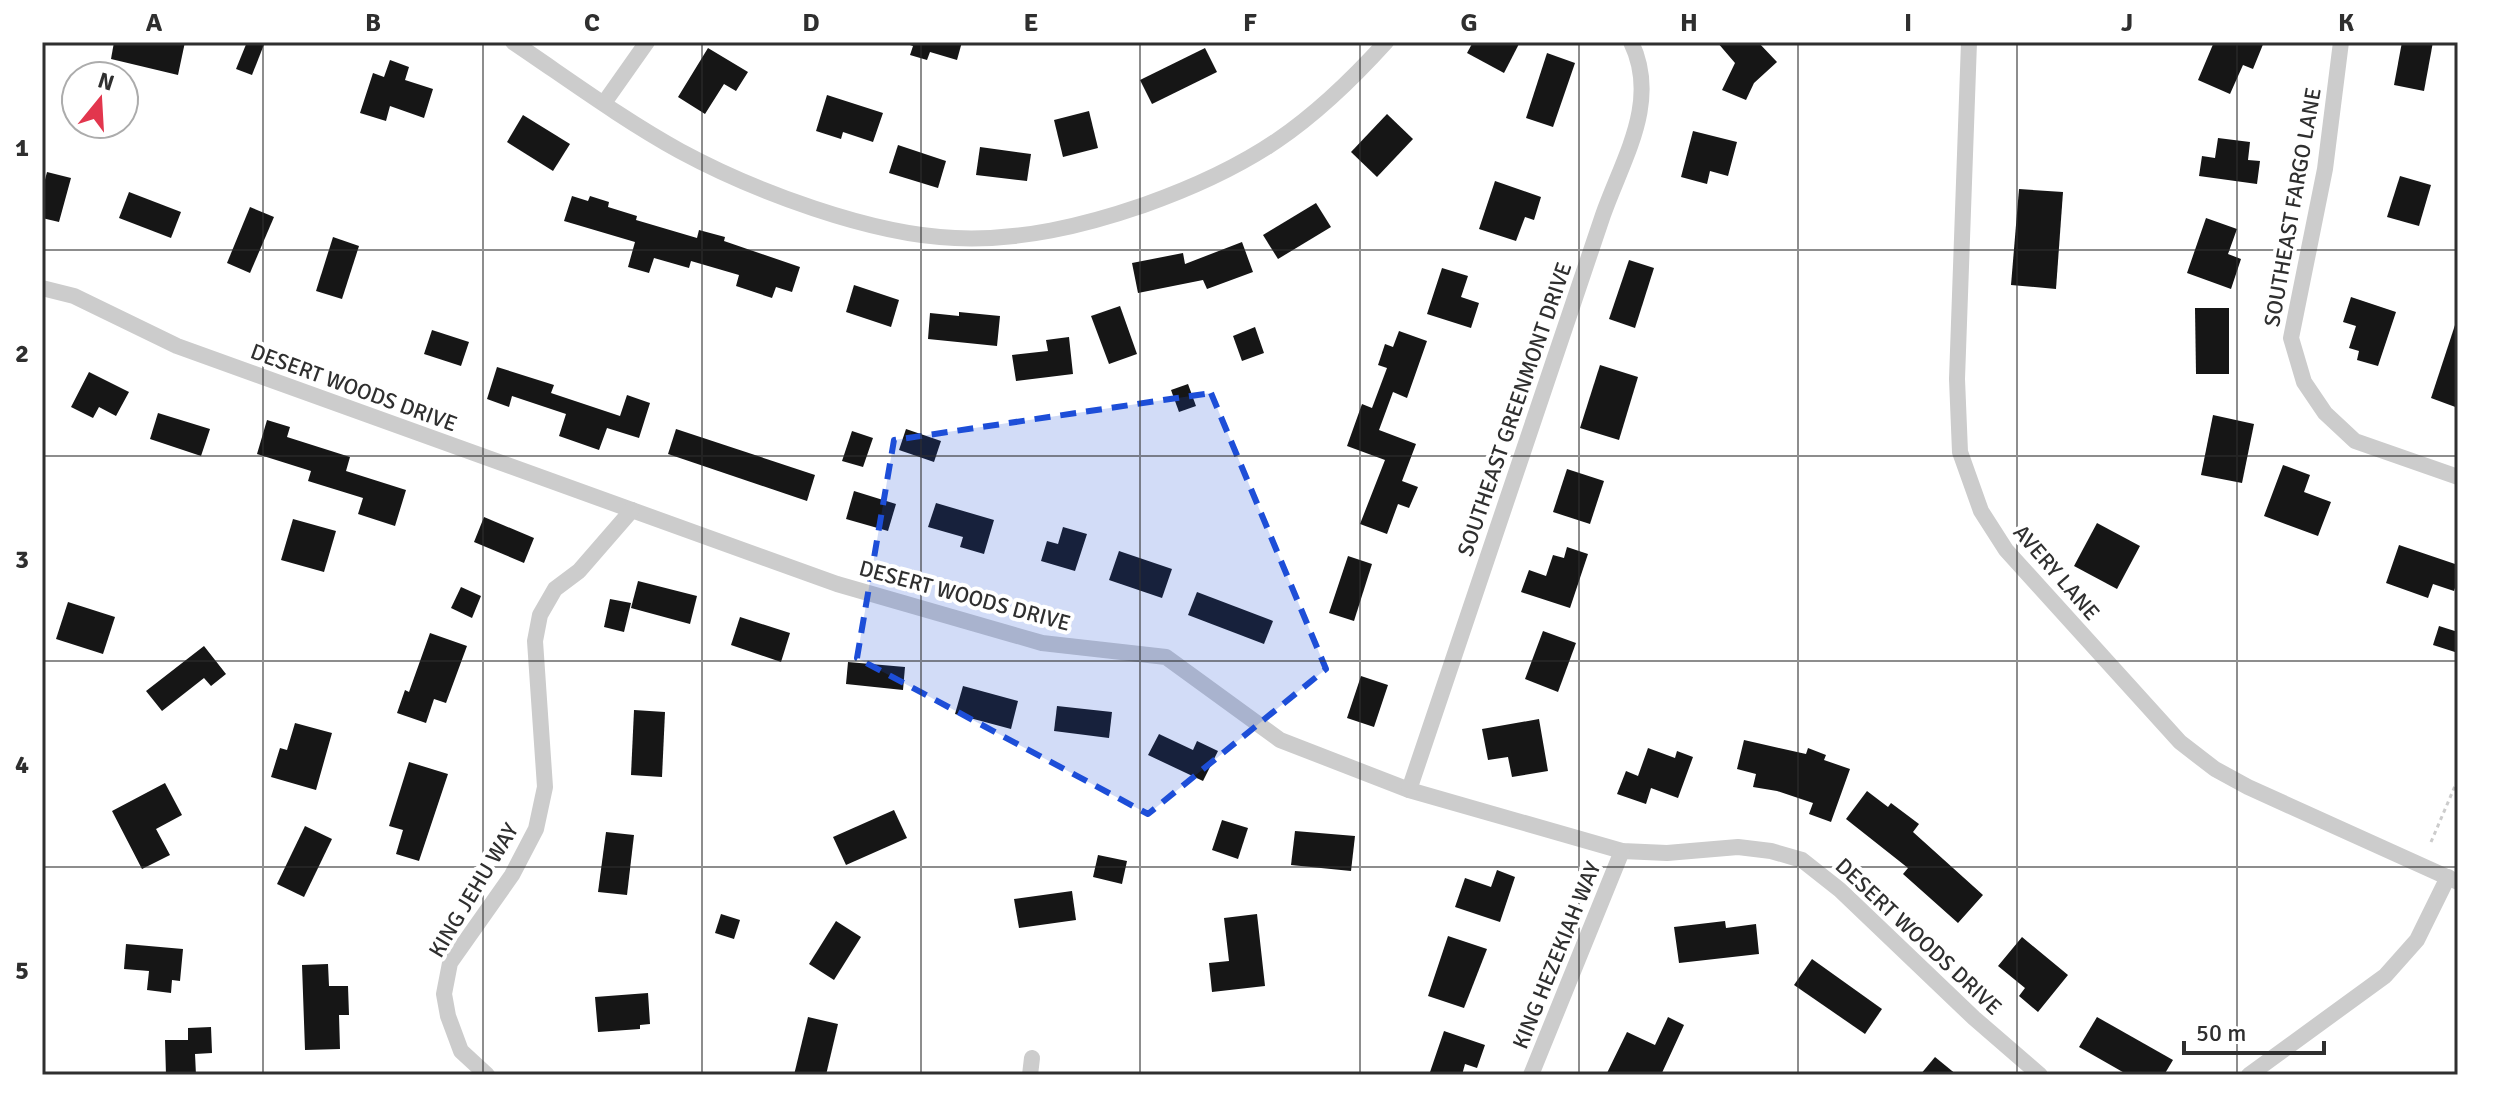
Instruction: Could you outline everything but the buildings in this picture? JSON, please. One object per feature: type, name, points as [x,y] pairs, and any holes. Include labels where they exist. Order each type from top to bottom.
[{"type":"street","points":[[513,42],[650,133],[708,166],[815,208],[924,236],[998,238],[1044,233],[1128,210],[1173,194],[1259,154],[1342,90],[1386,42]]},
{"type":"street","points":[[604,103],[647,42]]},
{"type":"street","name":"SOUTHEAST GREENMONT DRIVE","points":[[1409,790],[1603,215],[1637,127],[1643,84],[1631,42]]},
{"type":"street","name":"AVERY LANE","points":[[1969,42],[1957,379],[1960,452],[1981,511],[2006,550],[2180,742],[2215,769],[2248,787],[2453,879]]},
{"type":"street","name":"SOUTHEAST FARGO LANE","points":[[2341,42],[2325,169],[2291,338],[2304,382],[2325,413],[2355,441],[2458,477]]},
{"type":"street","name":"DESERT WOODS DRIVE","points":[[42,288],[74,296],[177,346],[837,584],[1042,643],[1166,657],[1280,740],[1409,790],[1622,851],[1667,853],[1738,847],[1771,851],[1802,860],[1840,890],[1911,959],[2040,1075]]},
{"type":"street","name":"KING JEHU WAY","points":[[487,1075],[461,1051],[448,1016],[444,994],[450,963],[512,875],[536,829],[545,787],[535,641],[540,615],[555,589],[579,571],[632,510]]},
{"type":"street","name":"KING HEZEKIAH WAY","points":[[1531,1075],[1622,851]]},
{"type":"street","points":[[2249,1075],[2385,976],[2417,940],[2453,879]]},
{"type":"path","points":[[2431,842],[2458,779]]},
{"type":"highlighted area","points":[[1211,393],[1326,669],[1148,814],[857,658],[894,440]]}]
